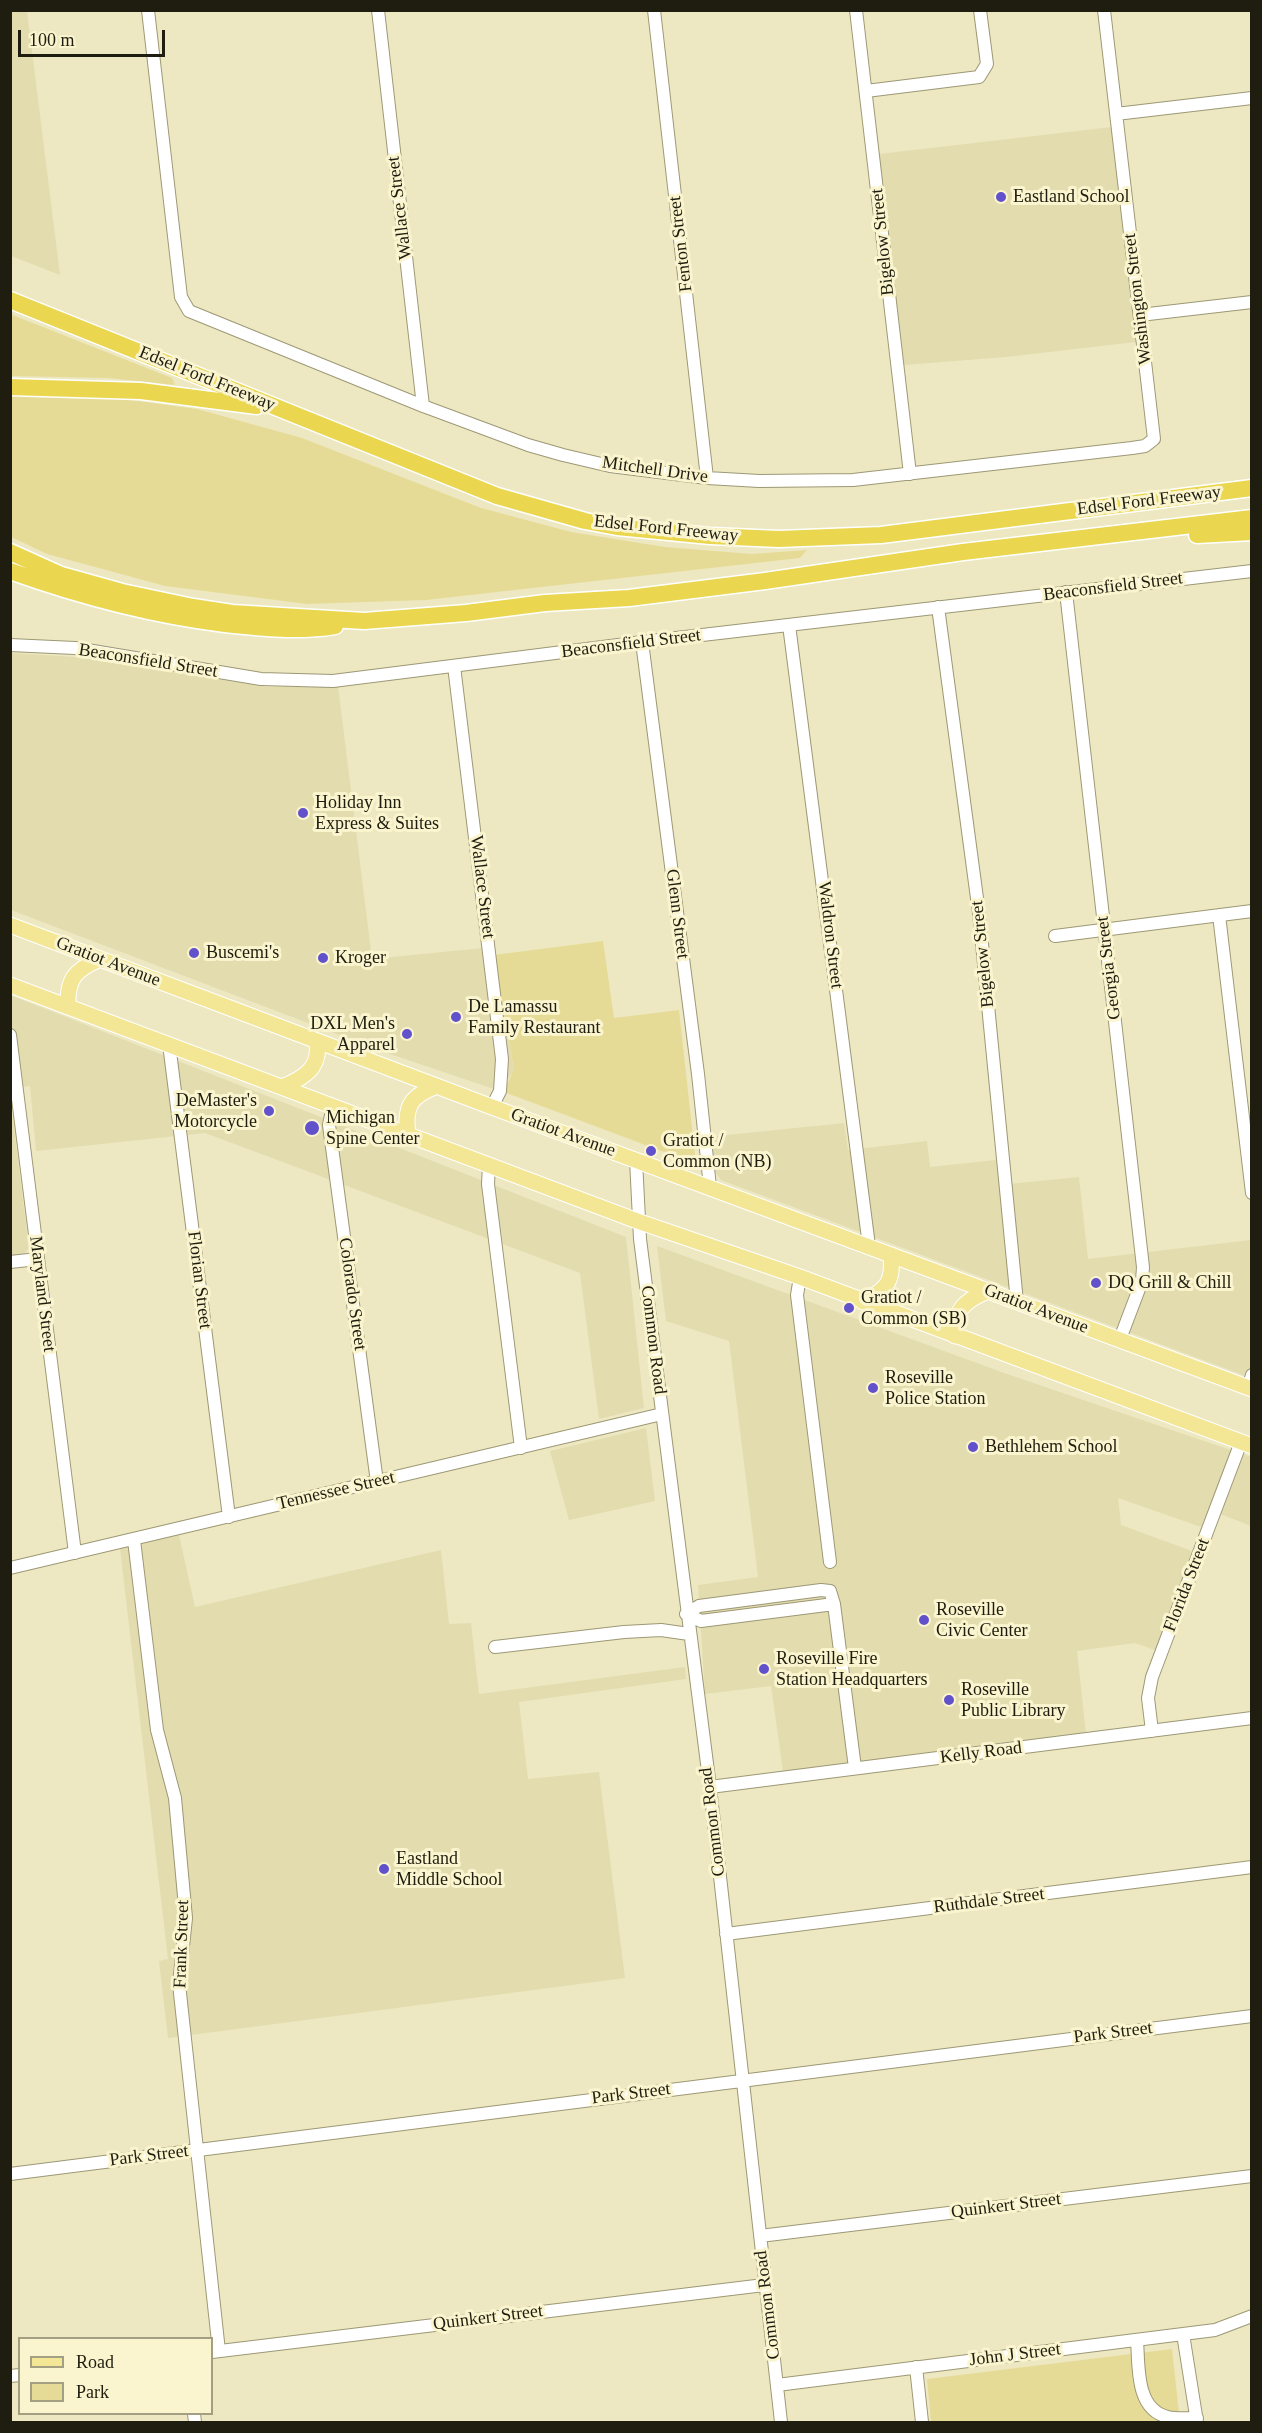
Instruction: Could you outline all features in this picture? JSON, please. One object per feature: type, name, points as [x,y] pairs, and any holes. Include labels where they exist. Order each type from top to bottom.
[{"type":"highway","name":"Edsel Ford Freeway","points":[[10,300],[497,496],[585,521],[649,531],[779,539],[881,535],[1251,488]]},
{"type":"highway","points":[[10,387],[141,391],[282,409]]},
{"type":"highway","points":[[1160,499],[1202,486],[1251,477]]},
{"type":"highway","name":"Edsel Ford Freeway","points":[[10,552],[61,575],[122,592],[184,605],[232,613],[364,621],[444,615],[545,603],[629,598],[963,552],[1251,518]]},
{"type":"highway","points":[[963,552],[1064,550],[1198,535],[1251,532]]},
{"type":"highway","points":[[10,571],[90,597],[191,620],[247,627],[309,630],[364,621]]},
{"type":"main road","name":"Gratiot Avenue","points":[[10,925],[1017,1302],[1250,1384]]},
{"type":"main road","points":[[68,1007],[69,986],[73,977],[88,964],[100,959]]},
{"type":"main road","points":[[10,985],[640,1222],[801,1277],[955,1336],[1248,1441]]},
{"type":"main road","points":[[282,1087],[299,1080],[313,1069],[318,1055],[317,1041]]},
{"type":"main road","points":[[408,1135],[406,1121],[410,1104],[425,1090],[437,1086]]},
{"type":"main road","points":[[863,1302],[883,1290],[889,1282],[892,1275],[891,1255]]},
{"type":"main road","points":[[955,1336],[955,1317],[959,1309],[974,1296],[988,1291]]},
{"type":"street","name":"Mitchell Drive","points":[[148,10],[181,297],[186,307],[195,314],[423,406],[528,445],[610,466],[707,478],[808,481],[910,474],[1132,448],[1150,442]]},
{"type":"street","name":"Wallace Street","points":[[378,10],[423,406]]},
{"type":"street","name":"Fenton Street","points":[[654,10],[707,478]]},
{"type":"street","name":"Bigelow Street","points":[[856,10],[910,474]]},
{"type":"street","points":[[866,91],[973,79],[982,74],[987,64],[980,10]]},
{"type":"street","name":"Washington Street","points":[[1104,10],[1154,431],[1154,439],[1150,442]]},
{"type":"street","points":[[1116,114],[1251,98]]},
{"type":"street","points":[[1140,315],[1251,302]]},
{"type":"street","name":"Beaconsfield Street","points":[[10,645],[75,648],[281,680],[333,681],[642,642],[1251,571]]},
{"type":"street","name":"Georgia Street","points":[[1066,592],[1143,1267],[1142,1281],[1120,1339]]},
{"type":"street","name":"Bigelow Street","points":[[938,607],[979,913],[1017,1302]]},
{"type":"street","name":"Waldron Street","points":[[789,625],[869,1246]]},
{"type":"street","name":"Glenn Street","points":[[642,642],[698,1074],[710,1186]]},
{"type":"street","name":"Wallace Street","points":[[454,666],[502,1059],[500,1091],[492,1107]]},
{"type":"street","points":[[1055,936],[1251,911]]},
{"type":"street","points":[[1219,915],[1251,1193]]},
{"type":"street","name":"Maryland Street","points":[[10,1035],[75,1553]]},
{"type":"street","name":"Florian Street","points":[[168,1044],[229,1517]]},
{"type":"street","name":"Colorado Street","points":[[333,1106],[329,1125],[377,1482]]},
{"type":"street","name":"Common Road","points":[[636,1160],[640,1239],[710,1788],[781,2422]]},
{"type":"street","points":[[489,1165],[488,1184],[521,1448]]},
{"type":"street","points":[[10,1262],[38,1259]]},
{"type":"street","points":[[801,1277],[797,1295],[830,1562]]},
{"type":"street","name":"Tennessee Street","points":[[10,1568],[662,1414]]},
{"type":"street","name":"Florida Street","points":[[1152,1731],[1148,1698],[1152,1677],[1248,1441]]},
{"type":"street","name":"Frank Street","points":[[134,1540],[157,1730],[175,1798],[186,1918],[179,1983],[215,2351]]},
{"type":"street","points":[[686,1614],[701,1622],[834,1604],[855,1768]]},
{"type":"street","points":[[495,1647],[624,1632],[661,1630],[689,1634]]},
{"type":"street","name":"Kelly Road","points":[[710,1788],[1251,1718]]},
{"type":"street","name":"Ruthdale Street","points":[[726,1934],[1251,1867]]},
{"type":"street","name":"Park Street","points":[[10,2174],[1251,2016]]},
{"type":"street","name":"Quinkert Street","points":[[760,2236],[1251,2176]]},
{"type":"street","name":"Quinkert Street","points":[[215,2351],[764,2285]]},
{"type":"street","name":"John J Street","points":[[777,2385],[1183,2334],[1223,2328],[1251,2316]]},
{"type":"street","points":[[1137,2340],[1144,2398],[1157,2412],[1167,2417],[1197,2420],[1183,2334]]},
{"type":"street","points":[[916,2367],[922,2422]]},
{"type":"shaded area","points":[[10,11],[27,11],[60,275],[11,256]]},
{"type":"shaded area","points":[[1112,127],[1136,342],[1006,357],[903,365],[879,154]]},
{"type":"shaded area","points":[[10,653],[76,657],[268,687],[338,686],[372,959],[493,947],[514,1070],[500,1091],[384,1052],[11,910]]},
{"type":"shaded area","points":[[10,995],[626,1237],[644,1408],[599,1419],[580,1273],[205,1133],[36,1151],[30,1086],[11,1088]]},
{"type":"shaded area","points":[[10,1096],[29,1248],[24,1254],[11,1256]]},
{"type":"shaded area","points":[[844,1123],[848,1150],[927,1141],[930,1167],[996,1160],[999,1185],[1079,1177],[1088,1259],[1251,1240],[1251,1378],[721,1180],[713,1169],[708,1137]]},
{"type":"shaded area","points":[[657,1246],[1007,1374],[1251,1457],[1251,1526],[1208,1509],[1201,1527],[1118,1498],[1121,1525],[1192,1551],[1155,1650],[1135,1643],[1077,1651],[1086,1734],[783,1771],[771,1686],[705,1694],[698,1585],[758,1577],[729,1341],[666,1321]]},
{"type":"shaded area","points":[[646,1428],[655,1501],[569,1520],[550,1451]]},
{"type":"shaded area","name":"Eastland Middle School","points":[[179,1535],[195,1607],[441,1550],[449,1624],[471,1623],[479,1694],[685,1667],[686,1679],[519,1702],[528,1779],[599,1772],[625,1978],[168,2038],[159,1961],[168,1959],[120,1548]]},
{"type":"green space","points":[[10,314],[172,378],[175,385],[108,378],[11,376]]},
{"type":"green space","points":[[11,396],[108,397],[197,409],[302,438],[481,508],[571,532],[665,547],[752,554],[807,550],[800,558],[426,600],[307,604],[165,586],[47,554],[11,537]]},
{"type":"green space","points":[[603,941],[614,1018],[679,1010],[696,1164],[504,1092],[514,1069],[494,955]]},
{"type":"green space","points":[[1172,2349],[1180,2422],[931,2422],[927,2379]]},
{"type":"place","name":"Eastland School","points":[[1001,197]]},
{"type":"place","name":"Holiday Inn Express & Suites","points":[[303,813]]},
{"type":"place","name":"Buscemi's","points":[[194,953]]},
{"type":"place","name":"Kroger","points":[[323,958]]},
{"type":"place","name":"De Lamassu Family Restaurant","points":[[456,1017]]},
{"type":"place","name":"DXL Men's Apparel","points":[[407,1034]]},
{"type":"place","name":"DeMaster's Motorcycle","points":[[269,1111]]},
{"type":"place","name":"Michigan Spine Center","points":[[312,1128]]},
{"type":"place","name":"Gratiot / Common (NB)","points":[[651,1151]]},
{"type":"place","name":"DQ Grill & Chill","points":[[1096,1283]]},
{"type":"place","name":"Gratiot / Common (SB)","points":[[849,1308]]},
{"type":"place","name":"Roseville Police Station","points":[[873,1388]]},
{"type":"place","name":"Bethlehem School","points":[[973,1447]]},
{"type":"place","name":"Roseville Civic Center","points":[[924,1620]]},
{"type":"place","name":"Roseville Fire Station Headquarters","points":[[764,1669]]},
{"type":"place","name":"Roseville Public Library","points":[[949,1700]]},
{"type":"place","name":"Eastland Middle School","points":[[384,1869]]}]
